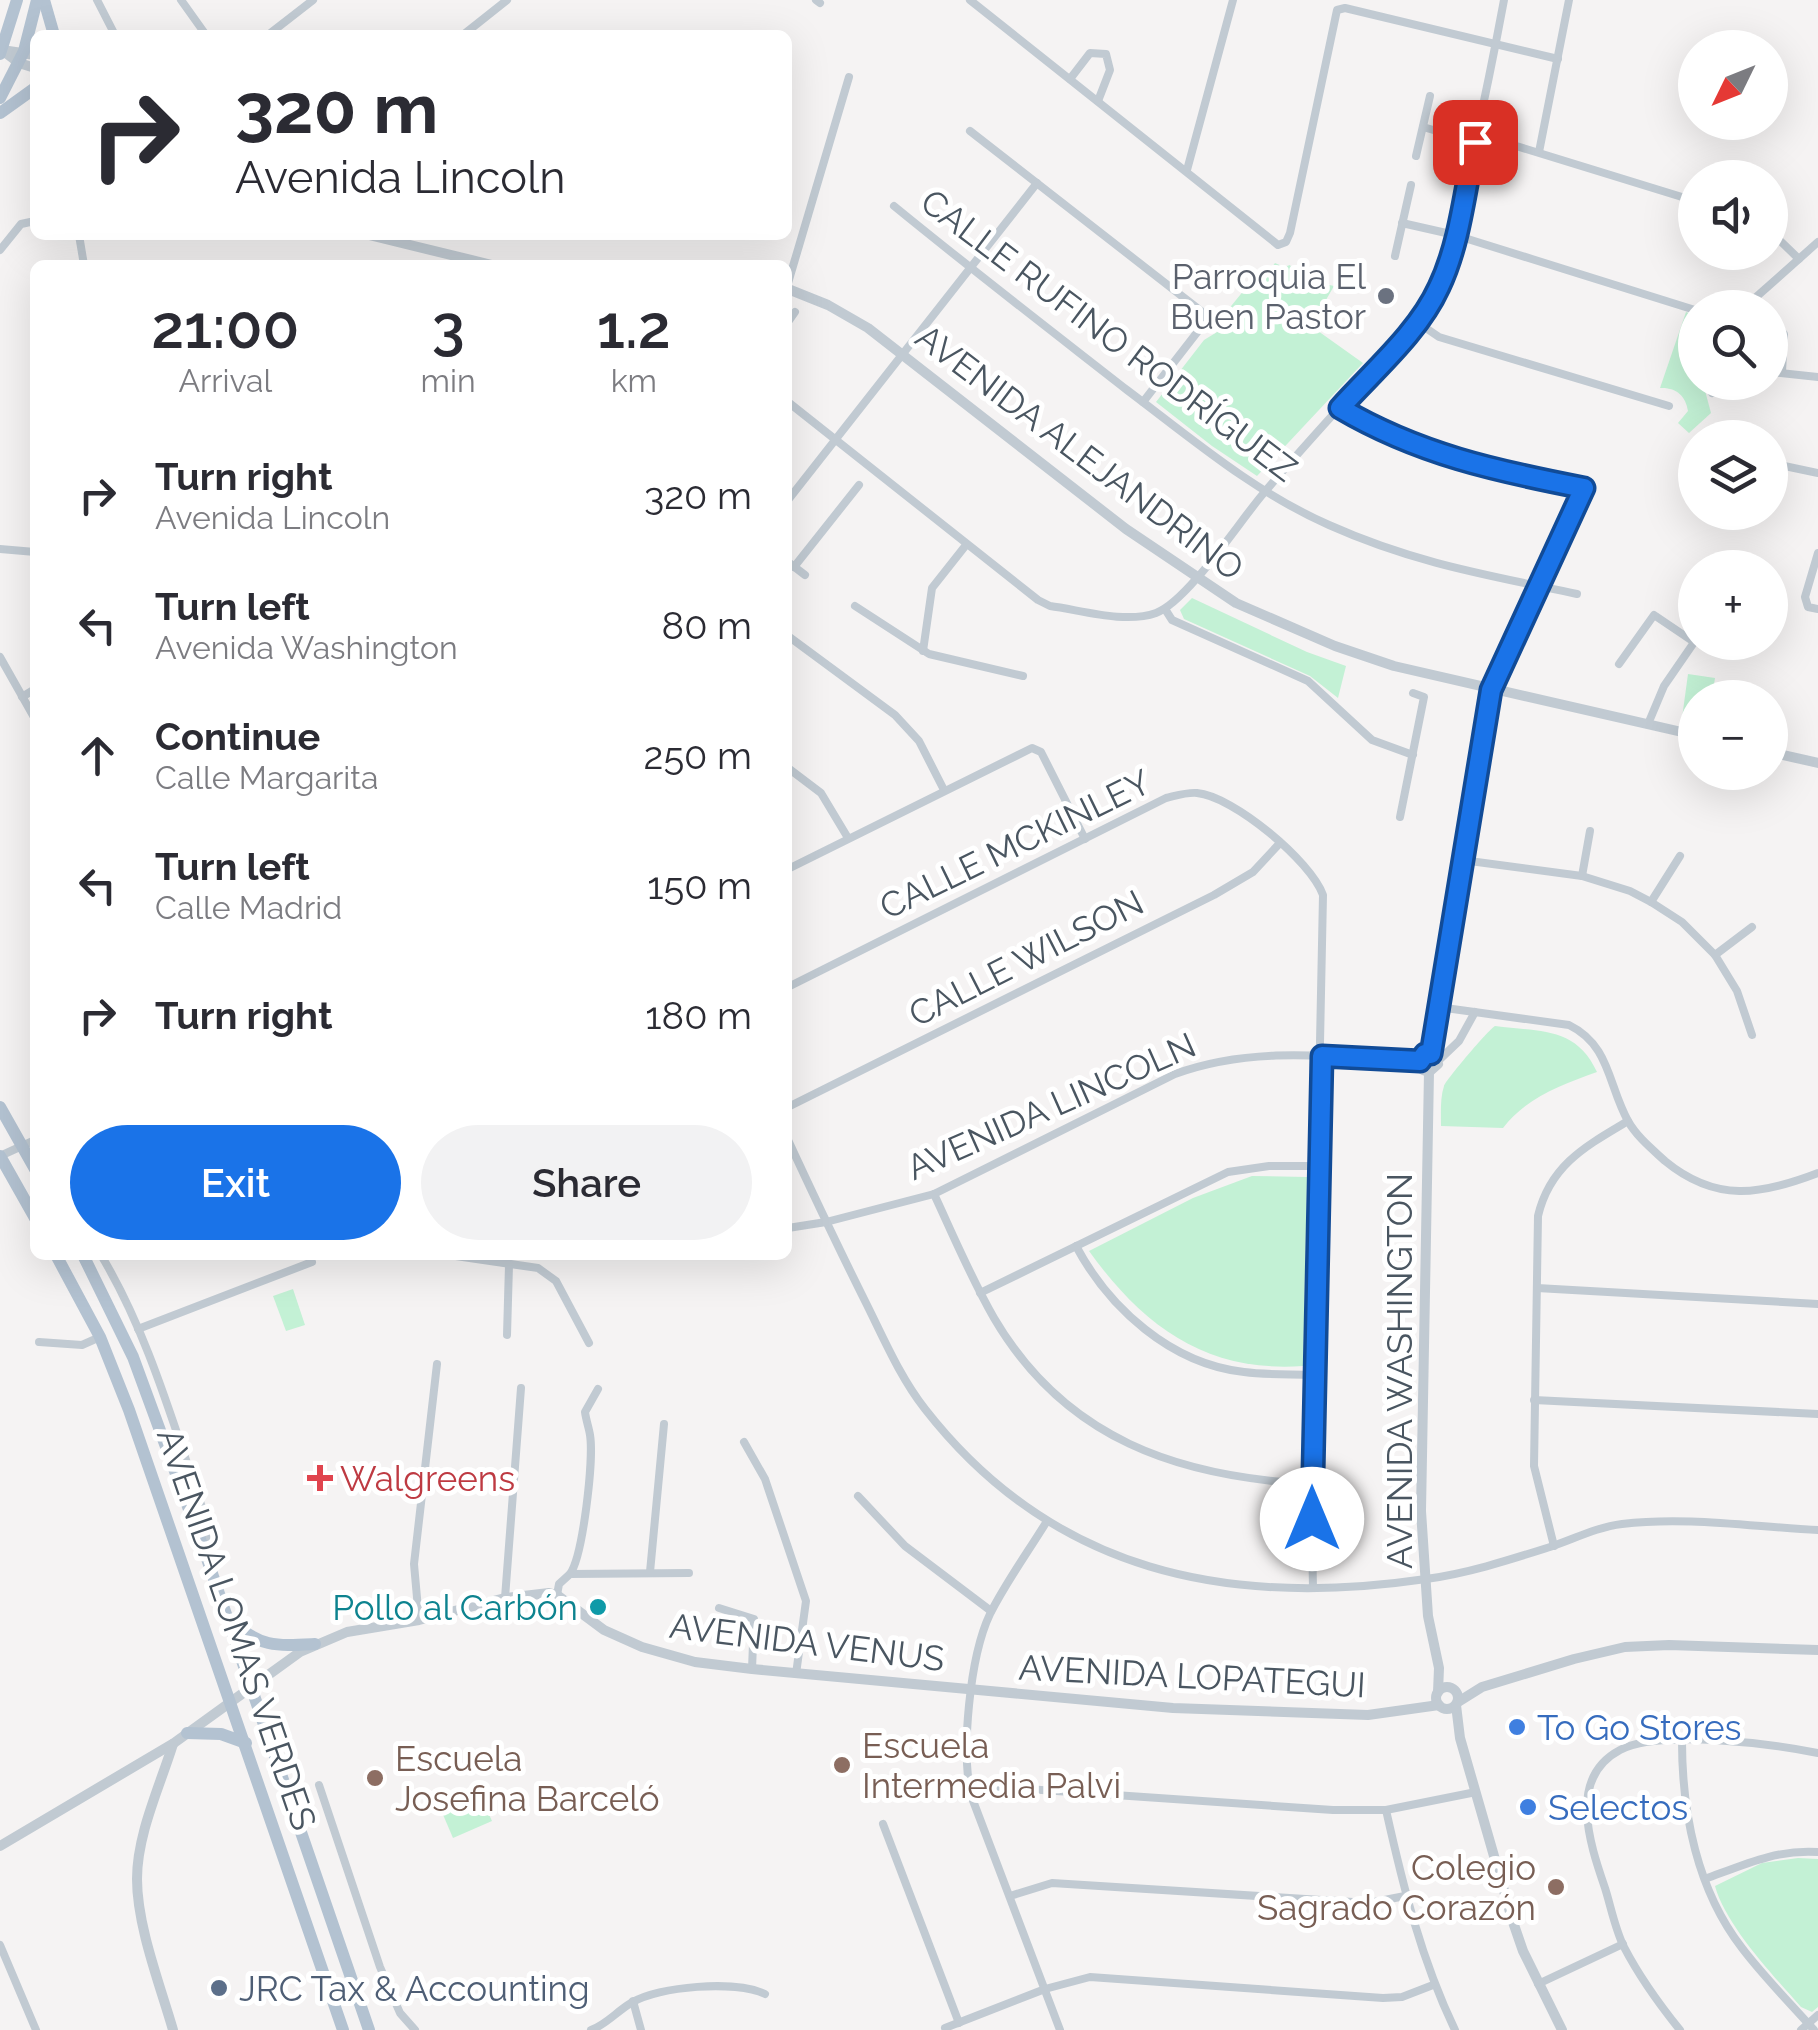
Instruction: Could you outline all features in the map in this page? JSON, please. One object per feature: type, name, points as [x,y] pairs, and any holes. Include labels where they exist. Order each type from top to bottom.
[{"type":"main road","points":[[1,52],[17,0]]},
{"type":"main road","points":[[31,30],[36,0]]},
{"type":"main road","points":[[44,0],[53,30]]},
{"type":"main road","points":[[0,98],[26,56]]},
{"type":"main road","points":[[0,113],[30,92]]},
{"type":"main road","points":[[0,1107],[28,1143]]},
{"type":"main road","points":[[0,1156],[30,1209]]},
{"type":"main road","name":"AVENIDA LOMAS VERDES","points":[[59,1260],[100,1337],[161,1500],[344,2030]]},
{"type":"main road","name":"AVENIDA LOMAS VERDES","points":[[85,1260],[133,1357],[369,2030]]},
{"type":"main road","points":[[226,1616],[243,1632],[269,1646],[315,1644]]},
{"type":"main road","points":[[188,1733],[221,1734],[246,1744]]},
{"type":"street","points":[[97,0],[112,30]]},
{"type":"street","points":[[181,0],[202,30]]},
{"type":"street","points":[[274,30],[313,0]]},
{"type":"street","points":[[469,30],[507,0]]},
{"type":"street","points":[[970,0],[1278,245],[1286,242],[1290,233],[1335,14],[1345,8],[1558,59]]},
{"type":"street","points":[[1187,170],[1233,0]]},
{"type":"street","points":[[792,405],[966,545],[1050,606],[1141,616],[1165,609],[1417,322],[1439,287],[1455,236],[1504,0]]},
{"type":"street","points":[[1538,152],[1569,0]]},
{"type":"street","points":[[1,52],[26,56]]},
{"type":"street","points":[[1070,79],[1090,53],[1106,54],[1110,70],[1098,100]]},
{"type":"street","points":[[792,273],[850,77]]},
{"type":"street","points":[[1416,156],[1430,96]]},
{"type":"street","points":[[1422,127],[1475,142]]},
{"type":"street","points":[[970,132],[1198,308],[1203,316],[1202,326],[1144,402]]},
{"type":"street","points":[[1513,146],[1678,196]]},
{"type":"street","points":[[792,495],[1036,183]]},
{"type":"street","points":[[1394,256],[1411,185]]},
{"type":"street","name":"CALLE RUFINO RODRÍGUEZ","points":[[894,206],[1264,492],[1326,524],[1409,557],[1577,594]]},
{"type":"street","points":[[0,250],[21,224],[30,222]]},
{"type":"street","points":[[1402,223],[1678,305]]},
{"type":"street","points":[[390,240],[472,260]]},
{"type":"street","points":[[1764,290],[1818,242]]},
{"type":"street","points":[[1788,248],[1800,259]]},
{"type":"street","name":"AVENIDA ALEJANDRINO","points":[[792,288],[850,317],[903,354],[1126,530],[1236,603],[1362,656],[1491,690],[1678,731]]},
{"type":"street","points":[[792,316],[795,312]]},
{"type":"street","points":[[1417,322],[1438,337],[1669,406]]},
{"type":"street","points":[[1788,373],[1818,377]]},
{"type":"street","points":[[1340,408],[1384,434],[1436,453],[1493,470],[1584,488],[1491,690],[1438,1006],[1434,1057],[1437,1067],[1429,1072],[1421,1068],[1425,1054],[1434,1057]]},
{"type":"street","points":[[1788,467],[1818,473]]},
{"type":"street","points":[[792,564],[859,485]]},
{"type":"street","points":[[923,651],[932,588],[966,545]]},
{"type":"street","points":[[0,549],[30,552]]},
{"type":"street","points":[[1818,553],[1805,597],[1808,607],[1818,609]]},
{"type":"street","points":[[792,566],[805,575]]},
{"type":"street","points":[[856,606],[923,651],[1023,676]]},
{"type":"street","points":[[1165,609],[1172,620],[1308,682],[1372,740],[1413,755]]},
{"type":"street","points":[[1619,664],[1654,615],[1678,630]]},
{"type":"street","points":[[792,639],[895,714],[919,741],[944,790]]},
{"type":"street","points":[[0,658],[30,711]]},
{"type":"street","points":[[1648,724],[1664,686],[1682,660]]},
{"type":"street","points":[[22,697],[30,692]]},
{"type":"street","points":[[1400,817],[1424,697],[1413,693]]},
{"type":"street","points":[[792,867],[1026,749],[1041,752],[1085,838]]},
{"type":"street","points":[[1788,756],[1818,763]]},
{"type":"street","points":[[792,771],[821,793],[848,838]]},
{"type":"street","name":"CALLE MCKINLEY","points":[[792,986],[1166,798],[1196,792],[1228,802],[1306,867],[1324,895],[1311,1484],[1313,1588]]},
{"type":"street","points":[[1582,876],[1590,831]]},
{"type":"street","name":"CALLE WILSON","points":[[792,1106],[1214,894],[1253,872],[1279,844]]},
{"type":"street","points":[[1652,902],[1680,856]]},
{"type":"street","points":[[1462,860],[1582,876],[1652,902],[1682,922],[1714,956],[1736,991],[1752,1035]]},
{"type":"street","points":[[1714,956],[1752,927]]},
{"type":"street","points":[[1438,1006],[1569,1025],[1579,1030],[1602,1055],[1628,1121],[1639,1136],[1671,1166],[1711,1187],[1744,1193],[1767,1190],[1818,1173]]},
{"type":"street","points":[[1434,1057],[1459,1041],[1475,1012]]},
{"type":"street","name":"AVENIDA LINCOLN","points":[[792,1227],[934,1194],[1175,1074],[1206,1063],[1254,1055],[1420,1061]]},
{"type":"street","name":"AVENIDA WASHINGTON","points":[[1429,1072],[1421,1511],[1428,1616],[1445,1701],[1460,1738],[1518,1936],[1562,2030]]},
{"type":"street","points":[[1554,1546],[1534,1466],[1538,1216],[1551,1180],[1570,1156],[1628,1121]]},
{"type":"street","points":[[0,1156],[28,1143]]},
{"type":"street","points":[[792,1149],[894,1360],[924,1407],[1000,1488],[1047,1522],[1092,1545],[1164,1572],[1224,1584],[1313,1588],[1424,1580],[1484,1568],[1600,1528],[1657,1522],[1818,1530]]},
{"type":"street","points":[[980,1292],[1228,1172],[1269,1166],[1319,1166]]},
{"type":"street","points":[[934,1194],[980,1292],[1011,1343],[1048,1387],[1112,1434],[1156,1457],[1209,1473],[1311,1484]]},
{"type":"street","points":[[1076,1246],[1095,1277],[1127,1315],[1170,1347],[1242,1372],[1314,1375]]},
{"type":"street","points":[[104,1260],[138,1328],[203,1510],[207,1532],[204,1552]]},
{"type":"street","points":[[476,1260],[538,1268],[556,1281],[589,1343]]},
{"type":"street","points":[[138,1328],[312,1262]]},
{"type":"street","points":[[508,1335],[509,1266]]},
{"type":"street","points":[[1537,1288],[1818,1304]]},
{"type":"street","points":[[39,1342],[82,1345],[100,1337]]},
{"type":"street","points":[[418,1620],[414,1564],[437,1364]]},
{"type":"street","points":[[504,1598],[522,1388]]},
{"type":"street","points":[[0,1846],[174,1743],[230,1700],[315,1644],[347,1632],[418,1620],[504,1598],[535,1592],[557,1595],[559,1584],[577,1564],[591,1438],[585,1412],[598,1390]]},
{"type":"street","points":[[1534,1400],[1818,1414]]},
{"type":"street","points":[[650,1572],[664,1424]]},
{"type":"street","points":[[744,1442],[765,1480],[806,1601],[796,1674]]},
{"type":"street","points":[[858,1496],[905,1546],[992,1611]]},
{"type":"street","points":[[1047,1522],[992,1611],[978,1649],[966,1760],[972,1798],[1060,2030]]},
{"type":"street","points":[[570,1574],[689,1573]]},
{"type":"street","name":"AVENIDA VENUS","points":[[557,1595],[604,1630],[642,1647],[695,1662],[973,1691]]},
{"type":"street","points":[[719,1608],[754,1619],[752,1670]]},
{"type":"street","name":"AVENIDA LOPATEGUI","points":[[973,1691],[1173,1708],[1368,1715],[1445,1701],[1574,1659],[1625,1647],[1818,1650]]},
{"type":"street","name":"AVENIDA WASHINGTON","points":[[1439,1668],[1452,1688]]},
{"type":"street","name":"AVENIDA LOPATEGUI","points":[[1452,1688],[1482,1687]]},
{"type":"street","points":[[1445,1701],[1452,1688]]},
{"type":"street","points":[[1680,2030],[1623,1944],[1589,1835],[1585,1807],[1593,1778],[1617,1752],[1644,1741],[1770,1744],[1818,1753]]},
{"type":"street","points":[[1682,1741],[1688,1820],[1706,1879],[1736,1940],[1808,2028],[1818,2015]]},
{"type":"street","points":[[173,2030],[154,1964],[137,1880],[140,1851],[174,1743]]},
{"type":"street","points":[[319,1785],[380,1968],[400,2014],[415,2030]]},
{"type":"street","points":[[972,1798],[999,1787],[1333,1810],[1386,1810],[1476,1792]]},
{"type":"street","points":[[1386,1810],[1405,1896],[1433,1985],[1455,2030]]},
{"type":"street","points":[[883,1824],[958,2023]]},
{"type":"street","points":[[1706,1879],[1771,1855],[1818,1852]]},
{"type":"street","points":[[1010,1896],[1052,1883],[1370,1903],[1405,1896]]},
{"type":"street","points":[[0,1944],[5,1968],[36,2030]]},
{"type":"street","points":[[1538,1984],[1623,1944]]},
{"type":"street","points":[[945,2028],[1090,1977],[1382,1998],[1402,1997],[1433,1985]]},
{"type":"street","points":[[591,2030],[603,2026],[632,2001],[690,1987],[740,1986],[765,1994]]},
{"type":"street","points":[[632,2001],[641,2030]]},
{"type":"green space","points":[[1275,263],[1290,265],[1297,278],[1334,286],[1311,326],[1363,363],[1257,476],[1156,402],[1204,340],[1222,329],[1223,316],[1249,284],[1256,289]]},
{"type":"green space","points":[[1678,335],[1678,394],[1660,388]]},
{"type":"green space","points":[[1684,400],[1708,400],[1711,413],[1703,420],[1680,420],[1688,411]]},
{"type":"green space","points":[[1192,598],[1346,666],[1338,698],[1310,676],[1184,619],[1180,610]]},
{"type":"green space","points":[[1688,674],[1715,678],[1715,680],[1687,680]]},
{"type":"green space","points":[[1495,1026],[1541,1031],[1567,1039],[1588,1057],[1597,1072],[1534,1100],[1503,1128],[1441,1126],[1444,1086]]},
{"type":"green space","points":[[1252,1176],[1307,1177],[1303,1366],[1236,1362],[1180,1339],[1132,1302],[1089,1251],[1193,1198]]},
{"type":"green space","points":[[293,1289],[305,1325],[286,1331],[273,1296]]},
{"type":"green space","points":[[479,1793],[492,1821],[453,1838],[441,1810]]},
{"type":"green space","points":[[1818,1859],[1818,2007],[1812,2012],[1801,2007],[1752,1950],[1729,1917],[1715,1886],[1762,1863]]},
{"type":"place","name":"Parroquia El Buen Pastor","points":[[1386,296]]},
{"type":"place","name":"Walgreens","points":[[320,1478]]},
{"type":"place","name":"Pollo al Carbón","points":[[598,1607]]},
{"type":"place","name":"To Go Stores","points":[[1517,1727]]},
{"type":"place","name":"Escuela Intermedia Palvi","points":[[842,1765]]},
{"type":"place","name":"Escuela Josefina Barceló","points":[[375,1778]]},
{"type":"place","name":"Selectos","points":[[1528,1807]]},
{"type":"place","name":"Colegio Sagrado Corazón","points":[[1556,1887]]},
{"type":"place","name":"JRC Tax & Accounting","points":[[219,1988]]},
{"type":"route","points":[[1312,1519],[1322,1056],[1420,1061],[1425,1054],[1431,1054],[1491,690],[1584,488],[1493,470],[1436,453],[1384,434],[1340,408],[1417,322],[1434,297],[1455,236],[1475,142]]}]
